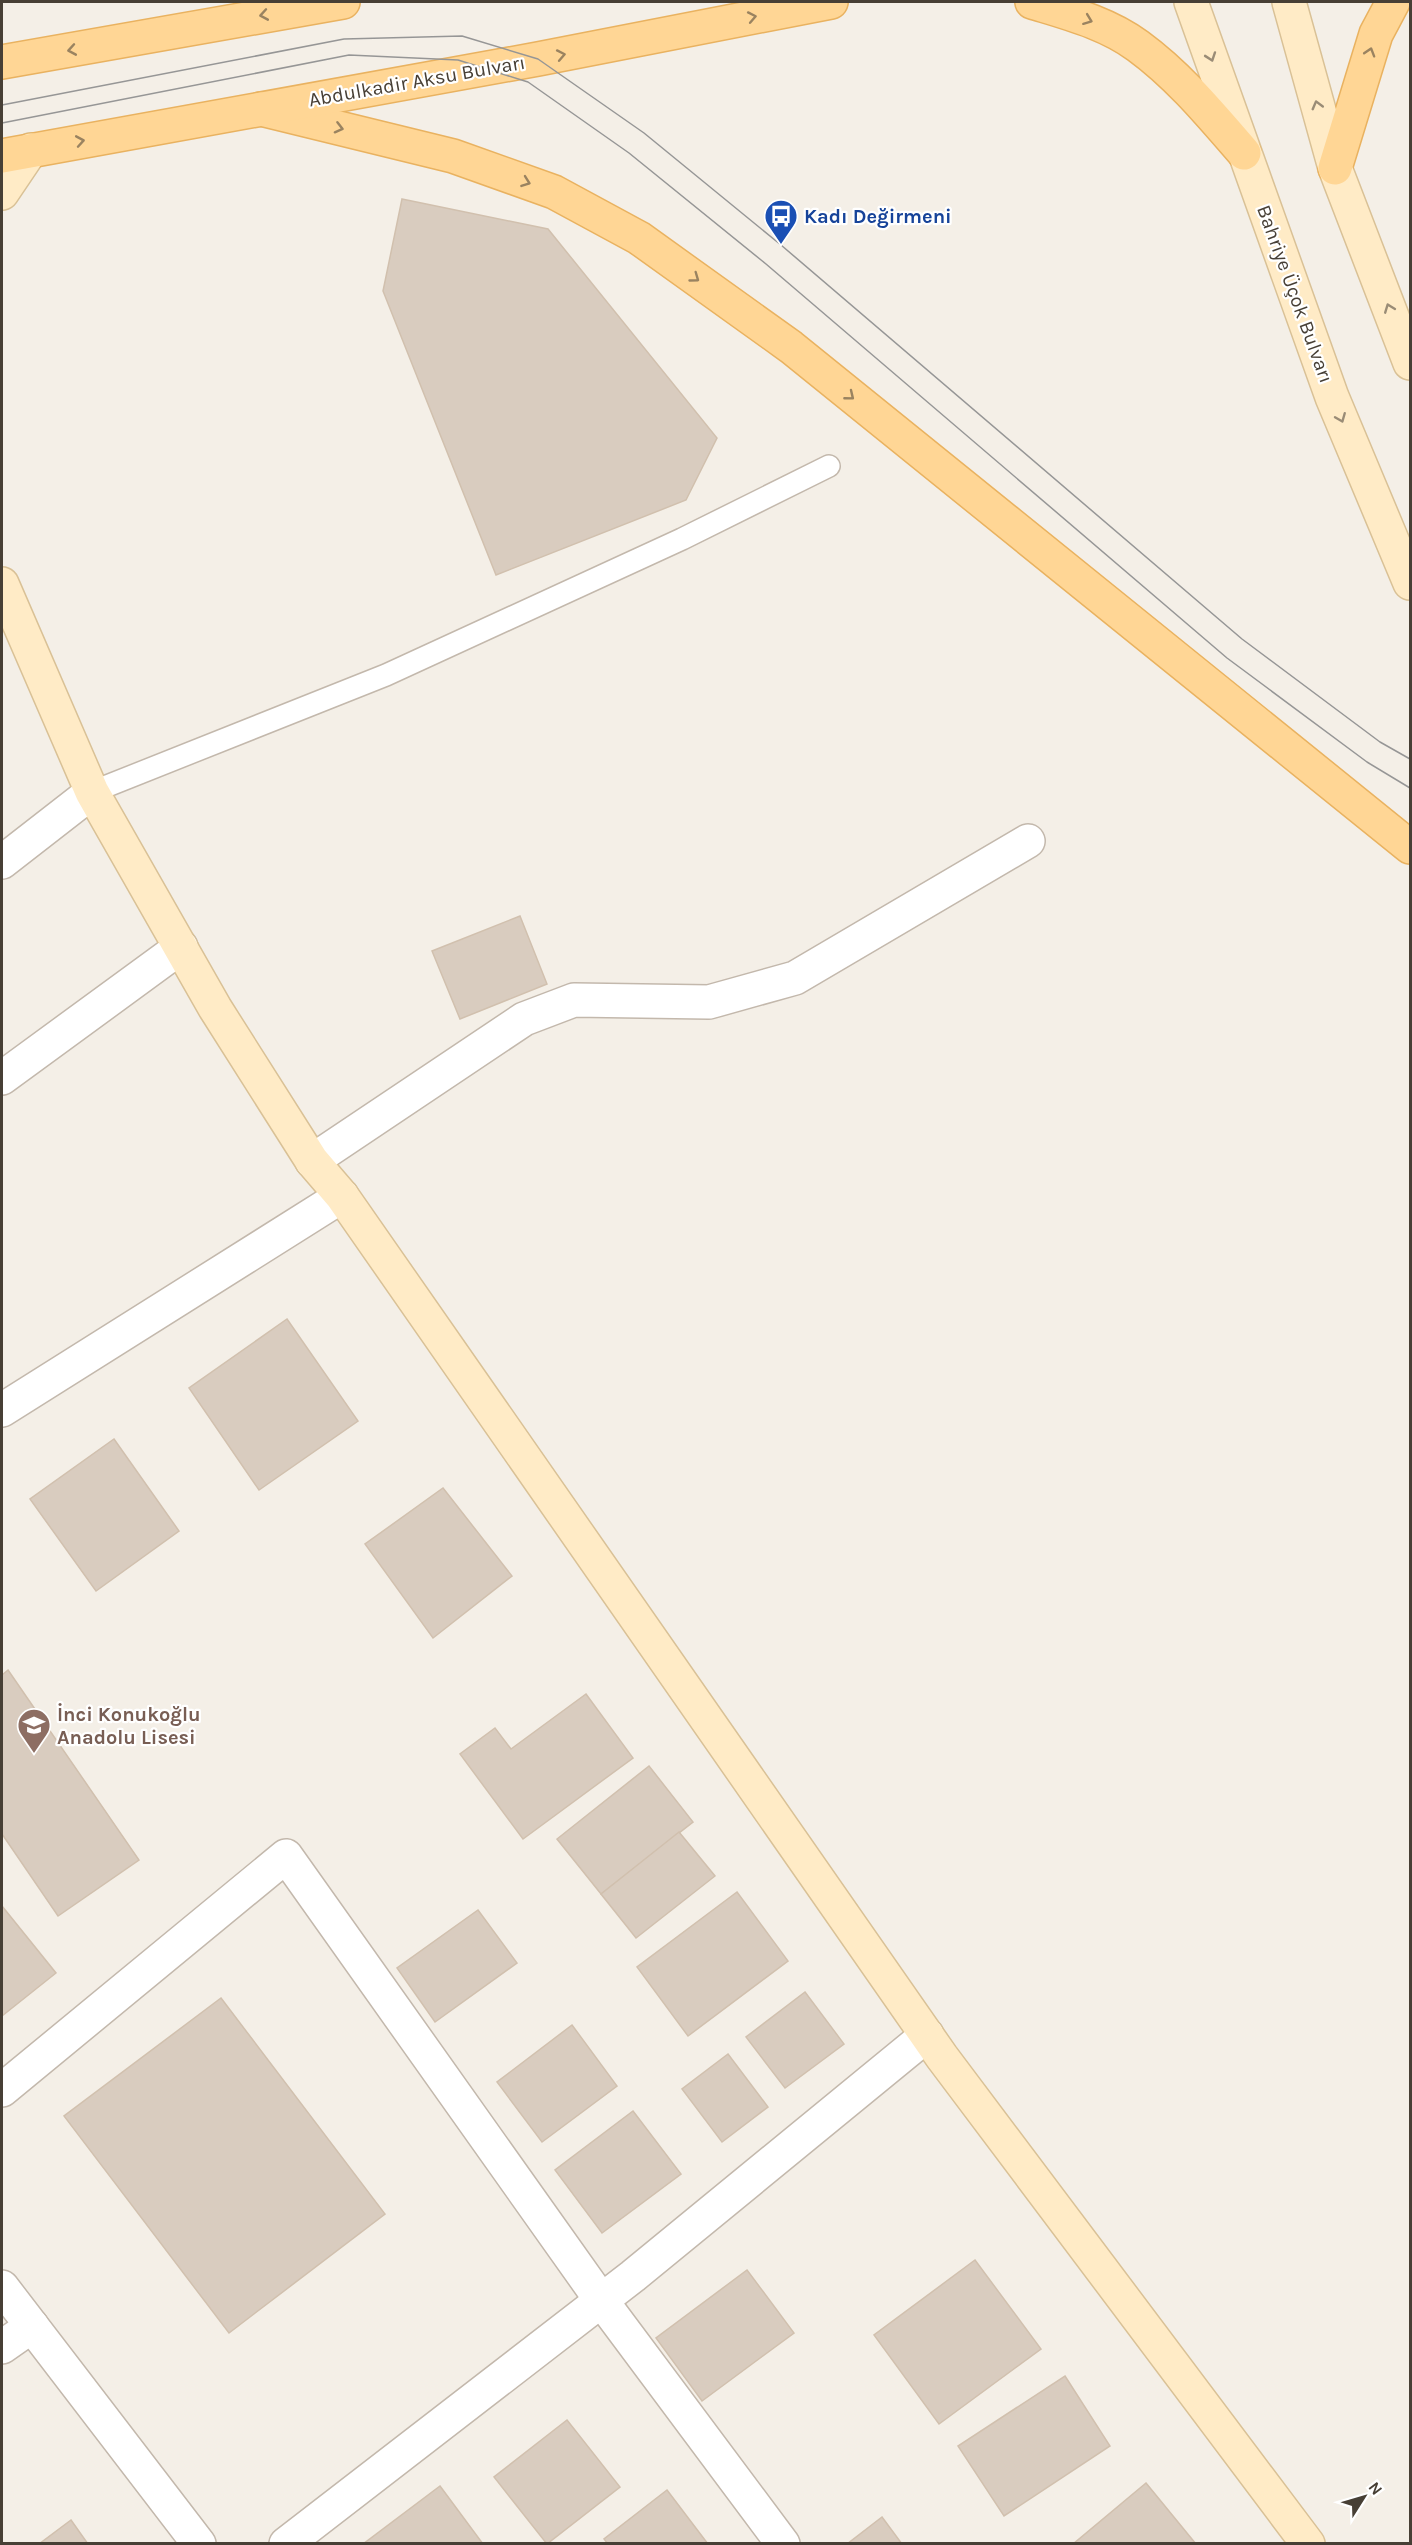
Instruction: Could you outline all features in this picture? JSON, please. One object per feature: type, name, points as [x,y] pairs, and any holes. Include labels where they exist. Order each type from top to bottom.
[{"type":"main road","points":[[2,62],[342,2]]},
{"type":"main road","name":"Abdulkadir Aksu Bulvarı","points":[[16,153],[538,59],[831,2]]},
{"type":"main road","points":[[1032,2],[1092,21],[1136,45],[1186,87],[1244,153]]},
{"type":"main road","points":[[1335,168],[1376,34],[1393,2]]},
{"type":"main road","points":[[261,109],[453,156],[554,192],[639,238],[791,347],[1410,847]]},
{"type":"street","name":"Bahriye Üçok Bulvarı","points":[[1191,2],[1332,397],[1410,583]]},
{"type":"street","points":[[1289,2],[1335,168],[1410,363]]},
{"type":"street","points":[[2,193],[16,153]]},
{"type":"street","points":[[2,584],[92,792],[215,1008],[312,1161],[342,1196],[927,2035],[1308,2544]]},
{"type":"street","points":[[2,862],[92,792]]},
{"type":"street","points":[[312,1161],[524,1019],[574,1000],[709,1002],[795,978],[1028,841]]},
{"type":"street","points":[[2,1078],[181,947]]},
{"type":"street","points":[[2,1410],[342,1196]]},
{"type":"street","points":[[2,2090],[286,1856],[601,2300],[783,2544]]},
{"type":"street","points":[[286,2544],[601,2300],[927,2035]]},
{"type":"street","points":[[2,2287],[199,2544]]},
{"type":"street","points":[[2,2347],[32,2326]]},
{"type":"lane","points":[[92,792],[386,675],[682,539],[829,466]]},
{"type":"building","points":[[402,199],[548,229],[717,438],[686,500],[496,575],[383,291]]},
{"type":"building","points":[[520,916],[547,984],[460,1019],[432,951]]},
{"type":"building","points":[[287,1319],[358,1421],[259,1490],[189,1388]]},
{"type":"building","points":[[114,1439],[179,1531],[96,1591],[30,1499]]},
{"type":"building","points":[[443,1488],[512,1576],[433,1638],[365,1544]]},
{"type":"building","name":"İnci Konukoğlu Anadolu Lisesi","points":[[8,1670],[139,1860],[58,1916],[2,1834],[2,1675]]},
{"type":"building","points":[[586,1694],[633,1758],[523,1839],[460,1754],[495,1728],[511,1749]]},
{"type":"building","points":[[649,1766],[693,1822],[601,1894],[557,1839]]},
{"type":"building","points":[[679,1832],[715,1876],[636,1938],[601,1894]]},
{"type":"building","points":[[737,1892],[788,1961],[688,2036],[637,1967]]},
{"type":"building","points":[[2,1906],[56,1973],[2,2016]]},
{"type":"building","points":[[478,1910],[517,1963],[435,2022],[397,1968]]},
{"type":"building","points":[[805,1992],[844,2044],[785,2088],[746,2037]]},
{"type":"building","points":[[221,1998],[385,2214],[229,2333],[64,2116]]},
{"type":"building","points":[[572,2025],[617,2086],[542,2142],[497,2082]]},
{"type":"building","points":[[728,2054],[768,2107],[722,2142],[682,2089]]},
{"type":"building","points":[[633,2111],[681,2174],[602,2233],[555,2170]]},
{"type":"building","points":[[975,2260],[1041,2349],[939,2424],[874,2335]]},
{"type":"building","points":[[747,2270],[794,2333],[702,2401],[656,2338]]},
{"type":"building","points":[[1065,2376],[1110,2446],[1004,2516],[958,2446]]},
{"type":"building","points":[[567,2420],[620,2487],[547,2544],[494,2477]]},
{"type":"building","points":[[1146,2483],[1196,2544],[1073,2544]]},
{"type":"building","points":[[440,2486],[483,2544],[363,2544]]},
{"type":"building","points":[[667,2490],[708,2544],[608,2544],[604,2539]]},
{"type":"building","points":[[882,2517],[902,2544],[847,2544]]},
{"type":"building","points":[[71,2520],[88,2544],[39,2544]]},
{"type":"tram line","points":[[2,105],[344,39],[462,36],[538,59],[644,133],[781,245],[1242,639],[1380,742],[1410,759]]},
{"type":"tram line","points":[[2,123],[349,55],[458,60],[528,82],[629,153],[766,264],[1227,658],[1367,762],[1410,788]]},
{"type":"place","name":"Kadı Değirmeni","points":[[781,245]]},
{"type":"place","name":"İnci Konukoğlu Anadolu Lisesi","points":[[34,1754]]}]
